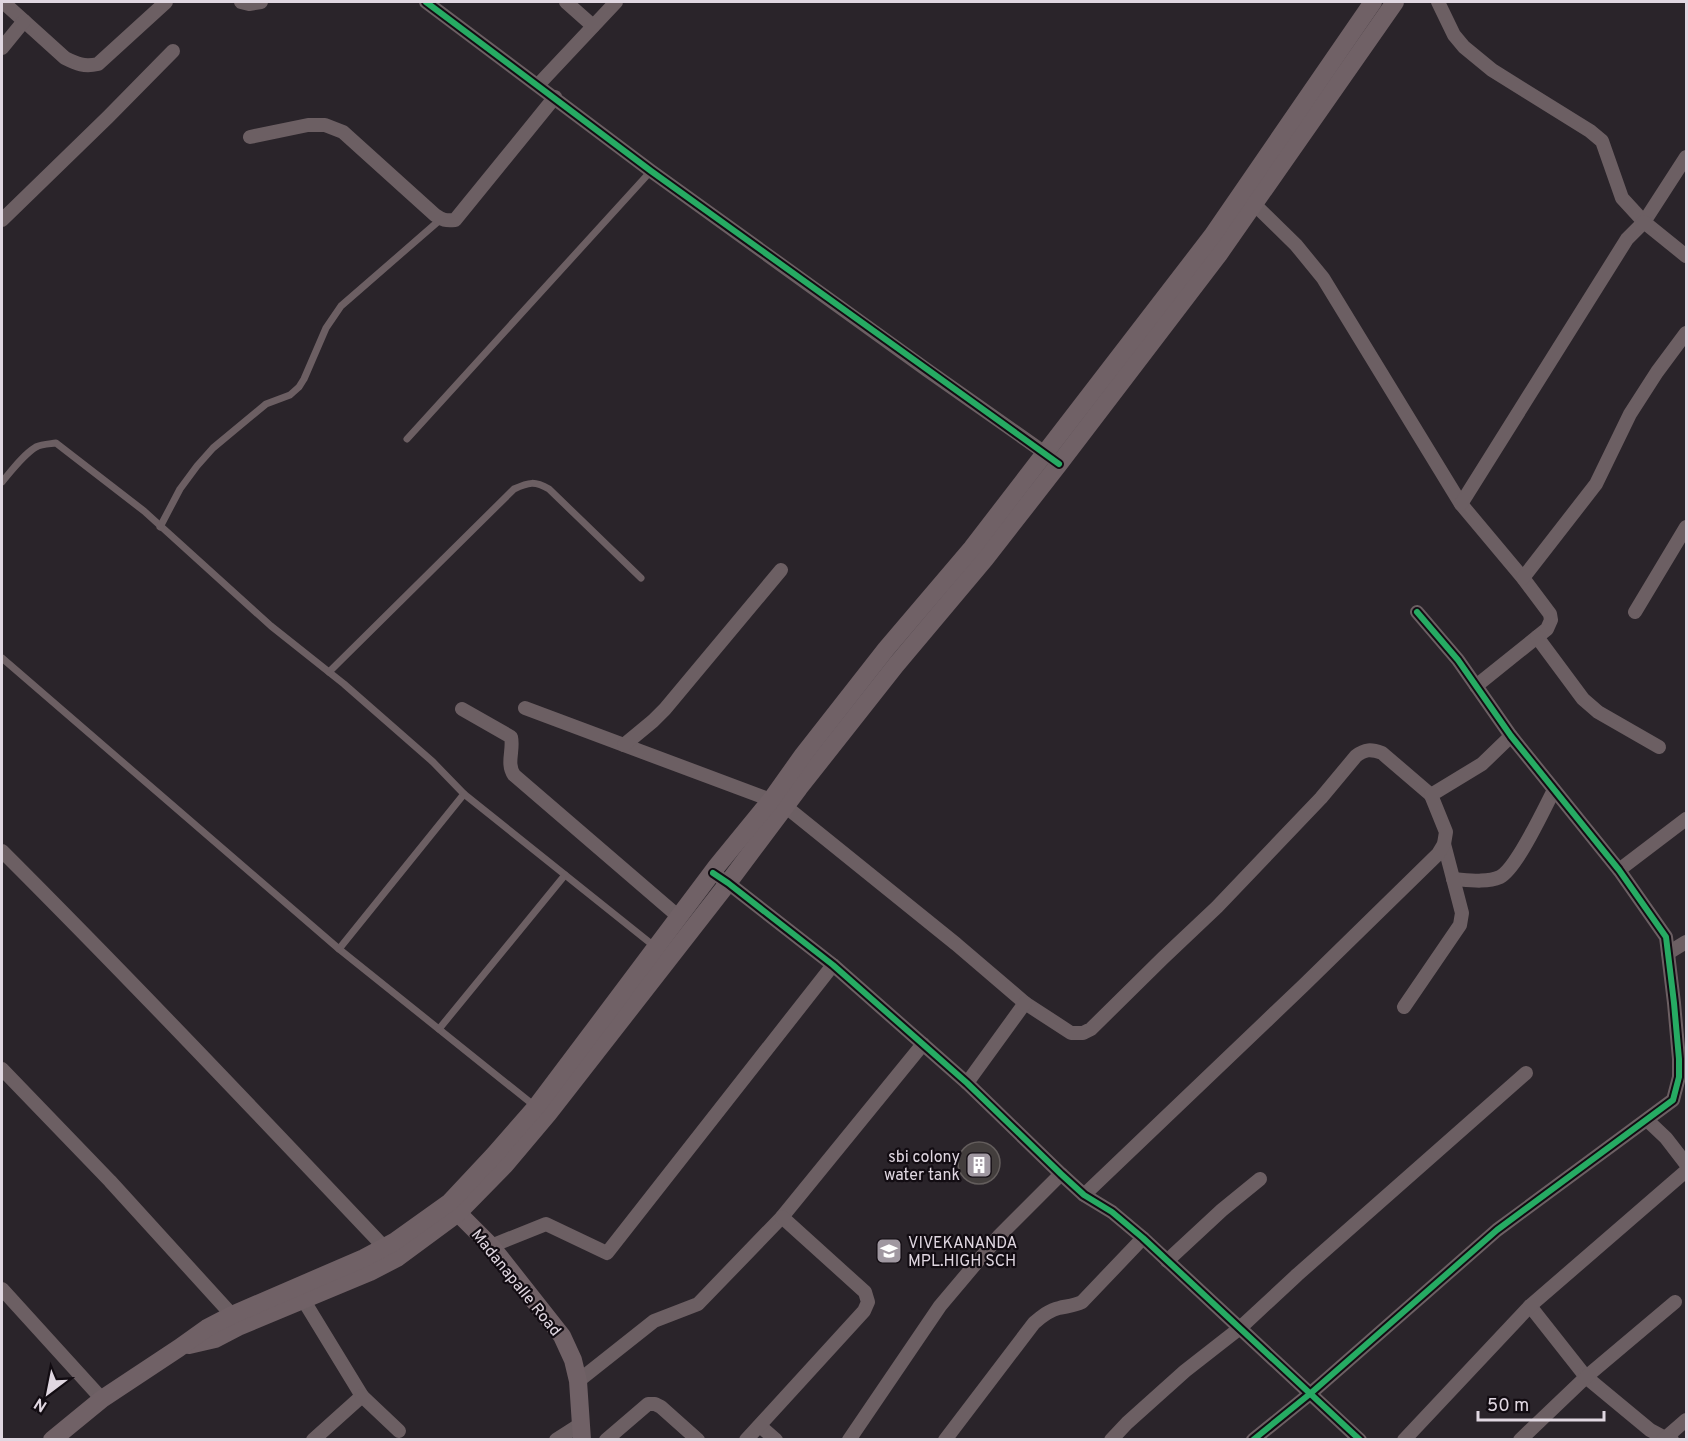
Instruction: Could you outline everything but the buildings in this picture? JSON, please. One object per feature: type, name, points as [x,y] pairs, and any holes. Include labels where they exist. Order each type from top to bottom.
[{"type":"main road","points":[[235,1321],[304,1300],[397,1258],[505,1165],[548,1114],[720,878],[778,803],[985,560],[1052,458],[1219,254],[1249,198],[1373,2]]},
{"type":"main road","points":[[1249,198],[1395,2]]},
{"type":"main road","points":[[52,1440],[102,1399],[179,1348],[215,1339],[235,1321],[364,1258],[454,1208],[494,1155],[536,1107],[679,917],[720,878]]},
{"type":"main road","name":"Madanapalle Road","points":[[454,1208],[491,1246],[561,1336],[573,1360],[578,1382],[581,1432]]},
{"type":"street","points":[[3,2],[64,58],[87,67],[98,64],[166,2]]},
{"type":"street","points":[[241,2],[249,4],[261,2]]},
{"type":"street","points":[[426,2],[651,171],[1052,458]]},
{"type":"street","points":[[566,2],[593,27]]},
{"type":"street","points":[[538,86],[616,2]]},
{"type":"street","points":[[1438,2],[1454,35],[1464,47],[1492,70],[1590,131],[1602,141],[1622,198],[1644,222],[1686,256]]},
{"type":"street","points":[[2,48],[24,21]]},
{"type":"street","points":[[2,220],[173,51]]},
{"type":"street","points":[[250,137],[308,125],[325,125],[343,132],[441,219],[455,220],[555,97]]},
{"type":"street","points":[[1461,504],[1627,239],[1644,222],[1686,157]]},
{"type":"street","points":[[1249,198],[1296,245],[1323,278],[1461,504],[1550,614],[1551,620],[1547,629],[1476,686]]},
{"type":"street","points":[[1523,578],[1596,484],[1630,414],[1686,333]]},
{"type":"street","points":[[1635,612],[1686,527]]},
{"type":"street","points":[[624,745],[665,709],[781,570]]},
{"type":"street","points":[[1253,1440],[1311,1393],[1497,1230],[1673,1100],[1679,1077],[1674,1003],[1666,937],[1619,870],[1511,736],[1458,660],[1417,612]]},
{"type":"street","points":[[1538,637],[1583,699],[1598,712],[1659,747]]},
{"type":"street","points":[[525,708],[778,803],[956,944],[1025,1003],[1071,1033],[1083,1033],[1091,1029],[1217,907],[1363,751],[1372,750],[1382,753],[1431,795],[1446,832],[1444,844],[1438,854],[1084,1195]]},
{"type":"street","points":[[462,709],[511,737],[510,770],[514,775],[679,917]]},
{"type":"street","points":[[1431,795],[1482,764],[1511,736]]},
{"type":"street","points":[[1453,879],[1482,880],[1500,876],[1514,864],[1554,790]]},
{"type":"street","points":[[1619,870],[1686,819]]},
{"type":"street","points":[[1404,1007],[1460,925],[1462,913],[1444,844]]},
{"type":"street","points":[[2,851],[238,1092],[384,1247]]},
{"type":"street","points":[[720,878],[833,965],[923,1044],[1084,1195],[1112,1212],[1143,1238],[1360,1440]]},
{"type":"street","points":[[1668,952],[1686,942]]},
{"type":"street","points":[[491,1246],[546,1224],[607,1253],[833,965]]},
{"type":"street","points":[[967,1083],[1025,1003]]},
{"type":"street","points":[[578,1382],[654,1321],[698,1304],[782,1217],[923,1044]]},
{"type":"street","points":[[2,1069],[110,1181],[235,1321]]},
{"type":"street","points":[[1111,1440],[1185,1371],[1240,1328],[1526,1073]]},
{"type":"street","points":[[1647,1120],[1666,1138],[1686,1164]]},
{"type":"street","points":[[1404,1440],[1530,1306],[1686,1171]]},
{"type":"street","points":[[849,1440],[940,1306],[999,1236],[1061,1174]]},
{"type":"street","points":[[1167,1261],[1222,1210],[1260,1179]]},
{"type":"street","points":[[746,1440],[864,1311],[868,1302],[865,1292],[782,1217]]},
{"type":"street","points":[[945,1440],[1034,1323],[1057,1308],[1074,1306],[1082,1302],[1143,1238]]},
{"type":"street","points":[[2,1289],[102,1399]]},
{"type":"street","points":[[304,1300],[362,1396],[399,1431]]},
{"type":"street","points":[[1520,1440],[1586,1377],[1675,1302]]},
{"type":"street","points":[[1530,1306],[1586,1377],[1650,1430],[1666,1439],[1686,1420]]},
{"type":"street","points":[[313,1440],[362,1396]]},
{"type":"street","points":[[606,1440],[648,1404],[655,1404],[698,1440]]},
{"type":"street","points":[[760,1426],[776,1440]]},
{"type":"street","points":[[556,1440],[581,1432]]},
{"type":"lane","points":[[407,439],[651,171]]},
{"type":"lane","points":[[160,527],[180,489],[213,448],[266,404],[290,395],[299,387],[326,328],[341,306],[441,219]]},
{"type":"lane","points":[[2,482],[32,450],[39,446],[56,443],[144,511],[271,626],[329,672],[433,762],[464,794],[656,947]]},
{"type":"lane","points":[[329,672],[514,489],[526,483],[539,484],[549,489],[641,578]]},
{"type":"lane","points":[[2,658],[339,948],[536,1107]]},
{"type":"lane","points":[[339,948],[464,794]]},
{"type":"lane","points":[[439,1029],[565,875]]},
{"type":"cycle path","points":[[426,2],[651,171],[1059,464]]},
{"type":"cycle path","points":[[1253,1440],[1311,1393],[1497,1230],[1673,1100],[1679,1077],[1674,1003],[1666,937],[1619,870],[1511,736],[1458,660],[1417,612]]},
{"type":"cycle path","points":[[713,873],[833,965],[967,1083],[1084,1195],[1112,1212],[1143,1238],[1360,1440]]},
{"type":"place","name":"sbi colony water tank","points":[[979,1165]]},
{"type":"place","name":"VIVEKANANDA MPL.HIGH SCH","points":[[889,1251]]}]
